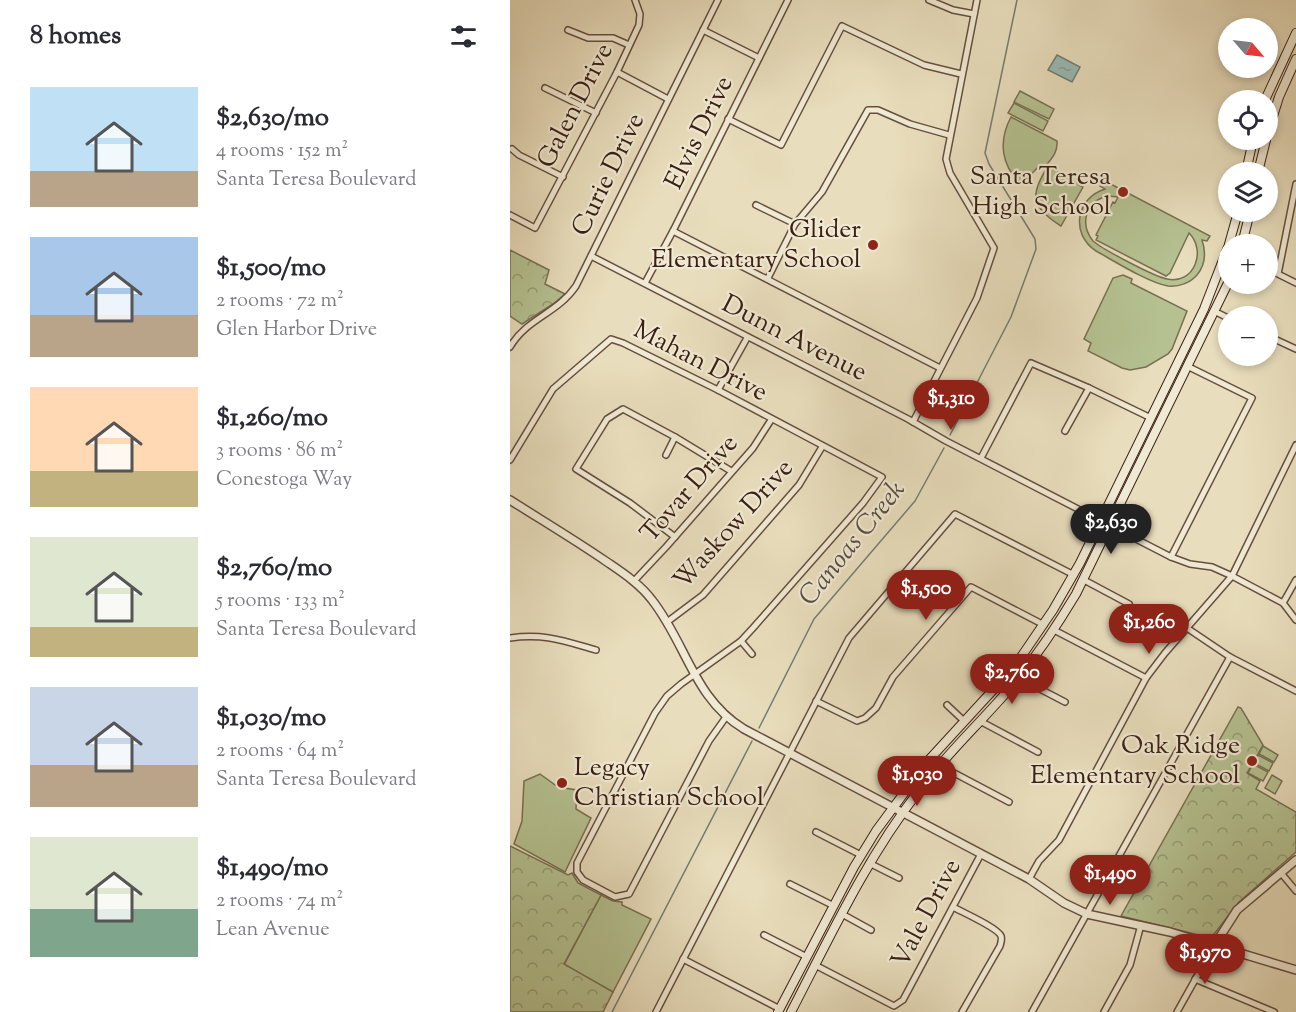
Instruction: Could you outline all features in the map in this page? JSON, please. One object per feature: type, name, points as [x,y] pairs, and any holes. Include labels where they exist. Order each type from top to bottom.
[{"type":"main road","points":[[1270,90],[1296,33]]},
{"type":"main road","points":[[1278,100],[1296,59]]},
{"type":"main road","points":[[779,1011],[861,855],[892,807],[927,762],[1005,676],[1044,625],[1074,575],[1218,277]]},
{"type":"main road","points":[[791,1012],[869,863],[902,813],[939,765],[1019,678],[1054,630],[1084,580],[1223,294]]},
{"type":"street","name":"Galen Drive","points":[[510,215],[536,228],[639,25],[640,14],[635,0]]},
{"type":"street","name":"Curie Drive","points":[[510,346],[525,328],[567,298],[591,256],[718,0]]},
{"type":"street","name":"Elvis Drive","points":[[645,283],[788,0]]},
{"type":"street","points":[[929,0],[953,10],[974,14]]},
{"type":"street","points":[[913,422],[977,298],[994,248],[946,165],[949,135],[977,0]]},
{"type":"street","points":[[728,118],[781,145],[842,26],[924,65],[961,74]]},
{"type":"street","points":[[568,30],[588,38],[613,38],[629,45]]},
{"type":"street","points":[[703,30],[759,58]]},
{"type":"street","points":[[617,72],[668,99]]},
{"type":"street","points":[[545,88],[596,113]]},
{"type":"street","points":[[768,278],[795,224],[822,192],[868,110],[878,110],[910,124],[949,135]]},
{"type":"street","points":[[512,149],[519,155],[563,177]]},
{"type":"street","points":[[1296,184],[1278,274],[1296,283]]},
{"type":"street","points":[[756,205],[795,224]]},
{"type":"street","points":[[673,231],[940,368]]},
{"type":"street","name":"Dunn Avenue","points":[[591,256],[1171,557],[1190,564],[1212,567],[1232,576],[1283,603],[1296,620]]},
{"type":"street","points":[[718,390],[747,338]]},
{"type":"street","name":"Mahan Drive","points":[[510,460],[553,389],[611,339],[718,390],[882,477],[863,503],[741,641]]},
{"type":"street","points":[[1278,341],[1296,349]]},
{"type":"street","points":[[981,458],[1031,363],[1151,418]]},
{"type":"street","points":[[1171,557],[1252,398],[1189,367]]},
{"type":"street","points":[[1065,431],[1089,388]]},
{"type":"street","points":[[675,537],[630,503],[576,469],[607,419],[622,409],[675,437],[731,471]]},
{"type":"street","name":"Tovar Drive","points":[[634,581],[753,448],[771,420]]},
{"type":"street","points":[[666,455],[675,437]]},
{"type":"street","points":[[1029,879],[1040,861],[1059,840],[1146,678],[1232,576],[1296,445]]},
{"type":"street","name":"Waskow Drive","points":[[667,622],[702,596],[800,485],[822,447]]},
{"type":"street","points":[[510,500],[634,581],[652,599],[667,622],[705,693],[726,717],[744,729],[1029,879],[1064,903],[1087,914],[1170,932],[1296,970]]},
{"type":"street","points":[[656,1012],[849,638],[955,514],[1074,575]]},
{"type":"street","points":[[1084,580],[1129,604]]},
{"type":"street","points":[[1283,603],[1296,580]]},
{"type":"street","points":[[816,701],[857,721],[871,714],[892,677],[971,587],[1044,625]]},
{"type":"street","points":[[1187,628],[1230,657],[1296,691]]},
{"type":"street","points":[[1054,630],[1146,678]]},
{"type":"street","points":[[510,638],[531,635],[550,637],[597,650]]},
{"type":"street","points":[[726,717],[709,741],[628,894],[615,897],[583,880],[577,872],[577,863],[655,713],[667,696],[741,641],[752,654]]},
{"type":"street","points":[[1032,1012],[1230,657]]},
{"type":"street","points":[[987,662],[1005,676]]},
{"type":"street","points":[[1019,678],[1065,702]]},
{"type":"street","points":[[947,705],[964,721]]},
{"type":"street","points":[[980,721],[1038,752]]},
{"type":"street","points":[[939,765],[1009,802]]},
{"type":"street","points":[[816,832],[861,855]]},
{"type":"street","name":"Vale Drive","points":[[815,965],[894,1006],[903,1000],[981,854]]},
{"type":"street","points":[[1177,1012],[1214,946],[1238,910],[1296,860]]},
{"type":"street","points":[[869,863],[899,878]]},
{"type":"street","points":[[1281,873],[1296,891]]},
{"type":"street","points":[[790,884],[834,906]]},
{"type":"street","points":[[953,907],[994,929],[1002,938],[1000,946],[962,1012]]},
{"type":"street","points":[[842,914],[871,930]]},
{"type":"street","points":[[1104,1012],[1130,964],[1141,926]]},
{"type":"street","points":[[764,935],[807,957]]},
{"type":"street","points":[[683,959],[779,1011]]},
{"type":"street","points":[[1195,979],[1274,1012]]},
{"type":"green space","points":[[1020,91],[1054,109],[1049,119],[1014,102]]},
{"type":"green space","points":[[1014,103],[1048,121],[1043,131],[1008,113]]},
{"type":"green space","points":[[1011,117],[1057,141],[1055,152],[1044,168],[1040,165],[1022,184],[1010,170],[1004,153],[1004,135]]},
{"type":"green space","points":[[1048,166],[1083,187],[1061,226],[1044,213],[1036,200],[1038,185]]},
{"type":"green space","points":[[1103,180],[1210,236],[1207,241],[1202,240],[1204,258],[1197,275],[1180,285],[1160,284],[1122,266],[1088,244],[1082,235],[1080,217],[1088,200],[1105,189],[1100,186]],"holes":[[[1108,196],[1118,197],[1115,203],[1113,202],[1096,235],[1098,236],[1096,240],[1166,276],[1170,273],[1189,233],[1197,249],[1195,265],[1191,272],[1184,277],[1167,279],[1129,262],[1093,241],[1086,227],[1090,208],[1100,199]]]},
{"type":"green space","points":[[510,250],[549,270],[545,284],[565,294],[522,324],[510,316]]},
{"type":"green space","points":[[1123,275],[1132,279],[1131,283],[1187,311],[1168,354],[1146,367],[1130,370],[1088,351],[1091,343],[1084,339],[1113,278]]},
{"type":"green space","points":[[1238,707],[1241,708],[1263,745],[1247,773],[1260,781],[1256,789],[1296,812],[1296,852],[1239,902],[1211,938],[1121,916]]},
{"type":"green space","points":[[1263,746],[1278,755],[1274,762],[1259,754]]},
{"type":"green space","points":[[1258,755],[1273,763],[1269,771],[1254,763]]},
{"type":"green space","points":[[1253,764],[1268,772],[1263,781],[1248,773]]},
{"type":"green space","points":[[540,774],[558,787],[577,790],[576,809],[591,818],[565,872],[514,844],[522,821],[524,781]]},
{"type":"green space","points":[[1272,775],[1282,781],[1275,794],[1265,788]]},
{"type":"green space","points":[[510,846],[568,875],[572,873],[578,883],[601,895],[564,964],[613,992],[603,1012],[510,1012]]},
{"type":"green space","points":[[601,895],[613,901],[622,902],[622,905],[651,919],[613,992],[564,965]]},
{"type":"water","points":[[1057,55],[1080,67],[1072,82],[1048,70]]},
{"type":"waterway","name":"Canoas Creek","points":[[950,435],[1011,317],[1036,249],[1035,239],[989,164],[985,153],[1017,0]]},
{"type":"waterway","name":"Canoas Creek","points":[[759,728],[814,619],[915,501],[944,448]]},
{"type":"waterway","name":"Canoas Creek","points":[[612,1012],[752,741]]},
{"type":"place","name":"Santa Teresa High School","points":[[1123,192]]},
{"type":"place","name":"Glider Elementary School","points":[[873,245]]},
{"type":"place","name":"Oak Ridge Elementary School","points":[[1252,761]]},
{"type":"place","name":"Legacy Christian School","points":[[562,783]]}]
